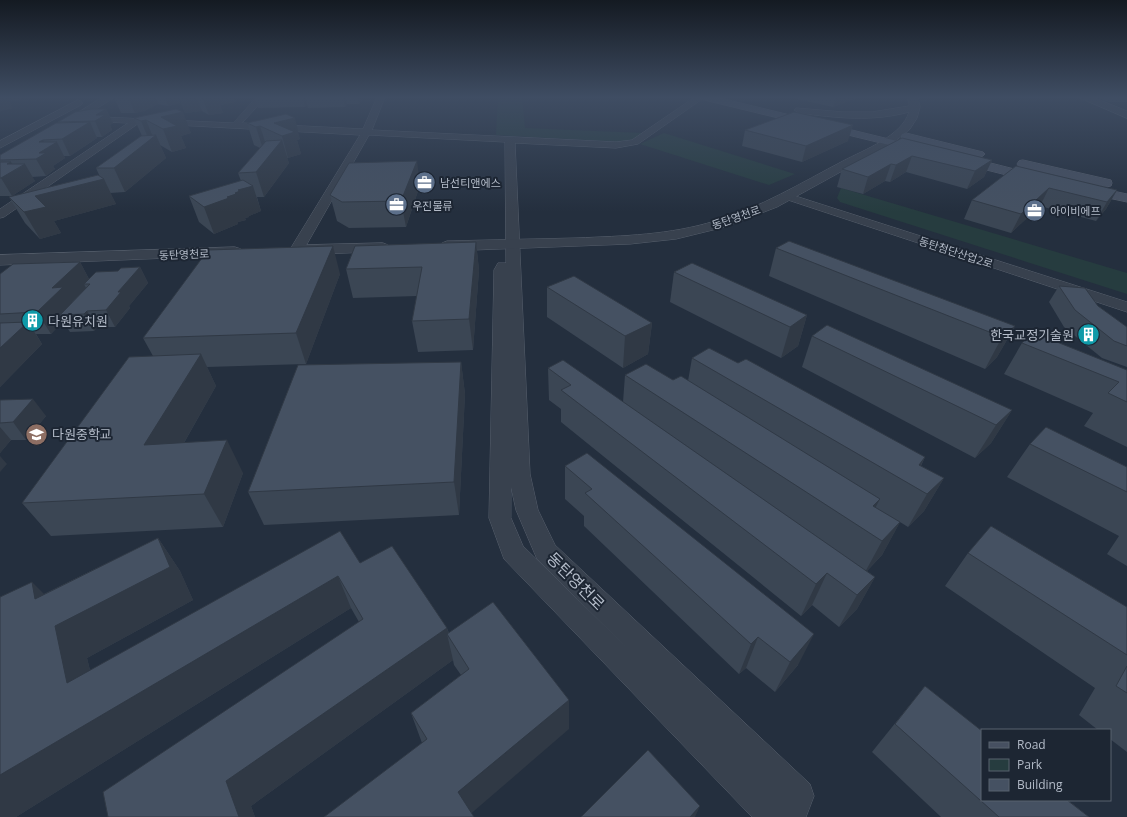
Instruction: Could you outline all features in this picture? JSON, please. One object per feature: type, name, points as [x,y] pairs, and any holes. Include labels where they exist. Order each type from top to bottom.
[{"type":"main road","points":[[880,135],[1127,187]]},
{"type":"main road","points":[[883,135],[1055,183],[1127,198]]},
{"type":"street","points":[[0,145],[18,135]]},
{"type":"street","points":[[0,214],[115,135]]},
{"type":"street","points":[[296,251],[364,135]]},
{"type":"street","points":[[422,135],[616,145],[635,142],[645,135]]},
{"type":"street","name":"동탄영천로","points":[[435,246],[624,240],[666,235],[705,228],[740,217],[786,196],[897,135]]},
{"type":"street","points":[[510,140],[512,244]]},
{"type":"street","name":"동탄첨단산업2로","points":[[786,196],[1127,307]]},
{"type":"street","name":"동탄영천로","points":[[512,244],[501,270],[500,518],[513,552],[775,817]]},
{"type":"street","name":"동탄영천로","points":[[512,244],[519,474],[527,510],[546,552],[798,796],[789,817]]},
{"type":"street","points":[[281,251],[396,248]]},
{"type":"street","name":"동탄영천로","points":[[0,260],[250,252]]},
{"type":"green space","points":[[498,135],[641,135],[638,138],[621,142]]},
{"type":"green space","points":[[659,135],[671,135],[795,174],[769,185],[640,144]]},
{"type":"green space","points":[[841,188],[1127,273],[1127,294],[840,202],[837,198]]},
{"type":"building","points":[[35,135],[68,135],[62,139],[43,140],[39,142],[57,142],[39,153],[46,153],[36,159],[0,160],[0,155]]},
{"type":"building","points":[[156,135],[114,168],[96,168],[141,136]]},
{"type":"building","points":[[765,135],[830,135],[806,146]]},
{"type":"building","points":[[902,138],[992,160],[975,171],[912,156],[896,165],[891,164],[868,177],[842,169]]},
{"type":"building","points":[[282,140],[256,172],[238,173],[266,141]]},
{"type":"building","points":[[417,161],[401,201],[342,202],[330,195],[349,163]]},
{"type":"building","points":[[0,162],[11,162],[7,164],[25,164],[0,178]]},
{"type":"building","points":[[1016,166],[1117,190],[1107,202],[1049,188],[1021,214],[972,200]]},
{"type":"building","points":[[98,175],[104,179],[35,196],[46,207],[24,212],[9,197]]},
{"type":"building","points":[[243,180],[253,186],[238,190],[240,191],[235,193],[236,194],[227,197],[229,198],[204,207],[189,196]]},
{"type":"building","points":[[789,241],[1015,326],[1002,337],[776,248]]},
{"type":"building","points":[[476,242],[469,319],[412,321],[422,267],[346,269],[355,246]]},
{"type":"building","points":[[333,246],[296,333],[143,338],[208,250]]},
{"type":"building","points":[[80,262],[52,288],[63,287],[37,312],[0,314],[0,274],[13,264]]},
{"type":"building","points":[[692,263],[807,315],[790,327],[674,272]]},
{"type":"building","points":[[140,267],[118,292],[121,292],[106,310],[87,311],[84,314],[60,315],[90,284],[84,284],[96,272],[118,271],[121,268]]},
{"type":"building","points":[[574,276],[652,323],[625,336],[547,287]]},
{"type":"building","points":[[1059,286],[1085,288],[1098,306],[1127,327],[1127,346],[1114,341],[1075,310]]},
{"type":"building","points":[[28,322],[0,348],[0,323]]},
{"type":"building","points":[[827,325],[1012,410],[996,425],[812,336]]},
{"type":"building","points":[[1032,332],[1127,370],[1127,402],[1108,393],[1119,382],[1022,343]]},
{"type":"building","points":[[709,348],[738,363],[746,359],[925,457],[919,465],[944,478],[927,494],[692,358]]},
{"type":"building","points":[[201,354],[144,445],[227,440],[204,494],[22,503],[129,357]]},
{"type":"building","points":[[563,360],[875,577],[857,595],[827,573],[816,584],[561,390],[571,385],[548,368]]},
{"type":"building","points":[[461,362],[454,482],[248,492],[298,365]]},
{"type":"building","points":[[646,364],[673,380],[681,376],[880,499],[873,506],[900,522],[882,541],[625,375]]},
{"type":"building","points":[[33,399],[13,422],[0,423],[0,400]]},
{"type":"building","points":[[1046,427],[1127,467],[1127,492],[1030,444]]},
{"type":"building","points":[[587,453],[814,634],[790,662],[758,637],[751,644],[585,493],[592,489],[565,466]]},
{"type":"building","points":[[991,526],[1127,607],[1127,655],[968,553]]},
{"type":"building","points":[[340,531],[360,563],[392,546],[447,628],[226,781],[239,817],[108,817],[103,792],[363,619],[338,576],[0,775],[0,597],[32,582],[35,599],[158,538],[170,567],[55,626],[67,683]]},
{"type":"building","points":[[493,602],[569,700],[458,792],[474,817],[324,817],[427,739],[411,713],[469,669],[447,634]]},
{"type":"building","points":[[1127,666],[1127,693],[1116,686]]},
{"type":"building","points":[[925,686],[981,730],[981,801],[895,724]]},
{"type":"building","points":[[648,750],[700,806],[690,817],[581,817]]},
{"type":"building","points":[[981,801],[1068,801],[1089,817],[999,817]]},
{"type":"place","name":"남선티앤에스","points":[[425,182]]},
{"type":"place","name":"우진물류","points":[[397,205]]},
{"type":"place","name":"아이비에프","points":[[1034,210]]},
{"type":"place","name":"다원유치원","points":[[32,321]]},
{"type":"place","name":"한국교정기술원","points":[[1089,335]]},
{"type":"place","name":"다원중학교","points":[[36,434]]}]
